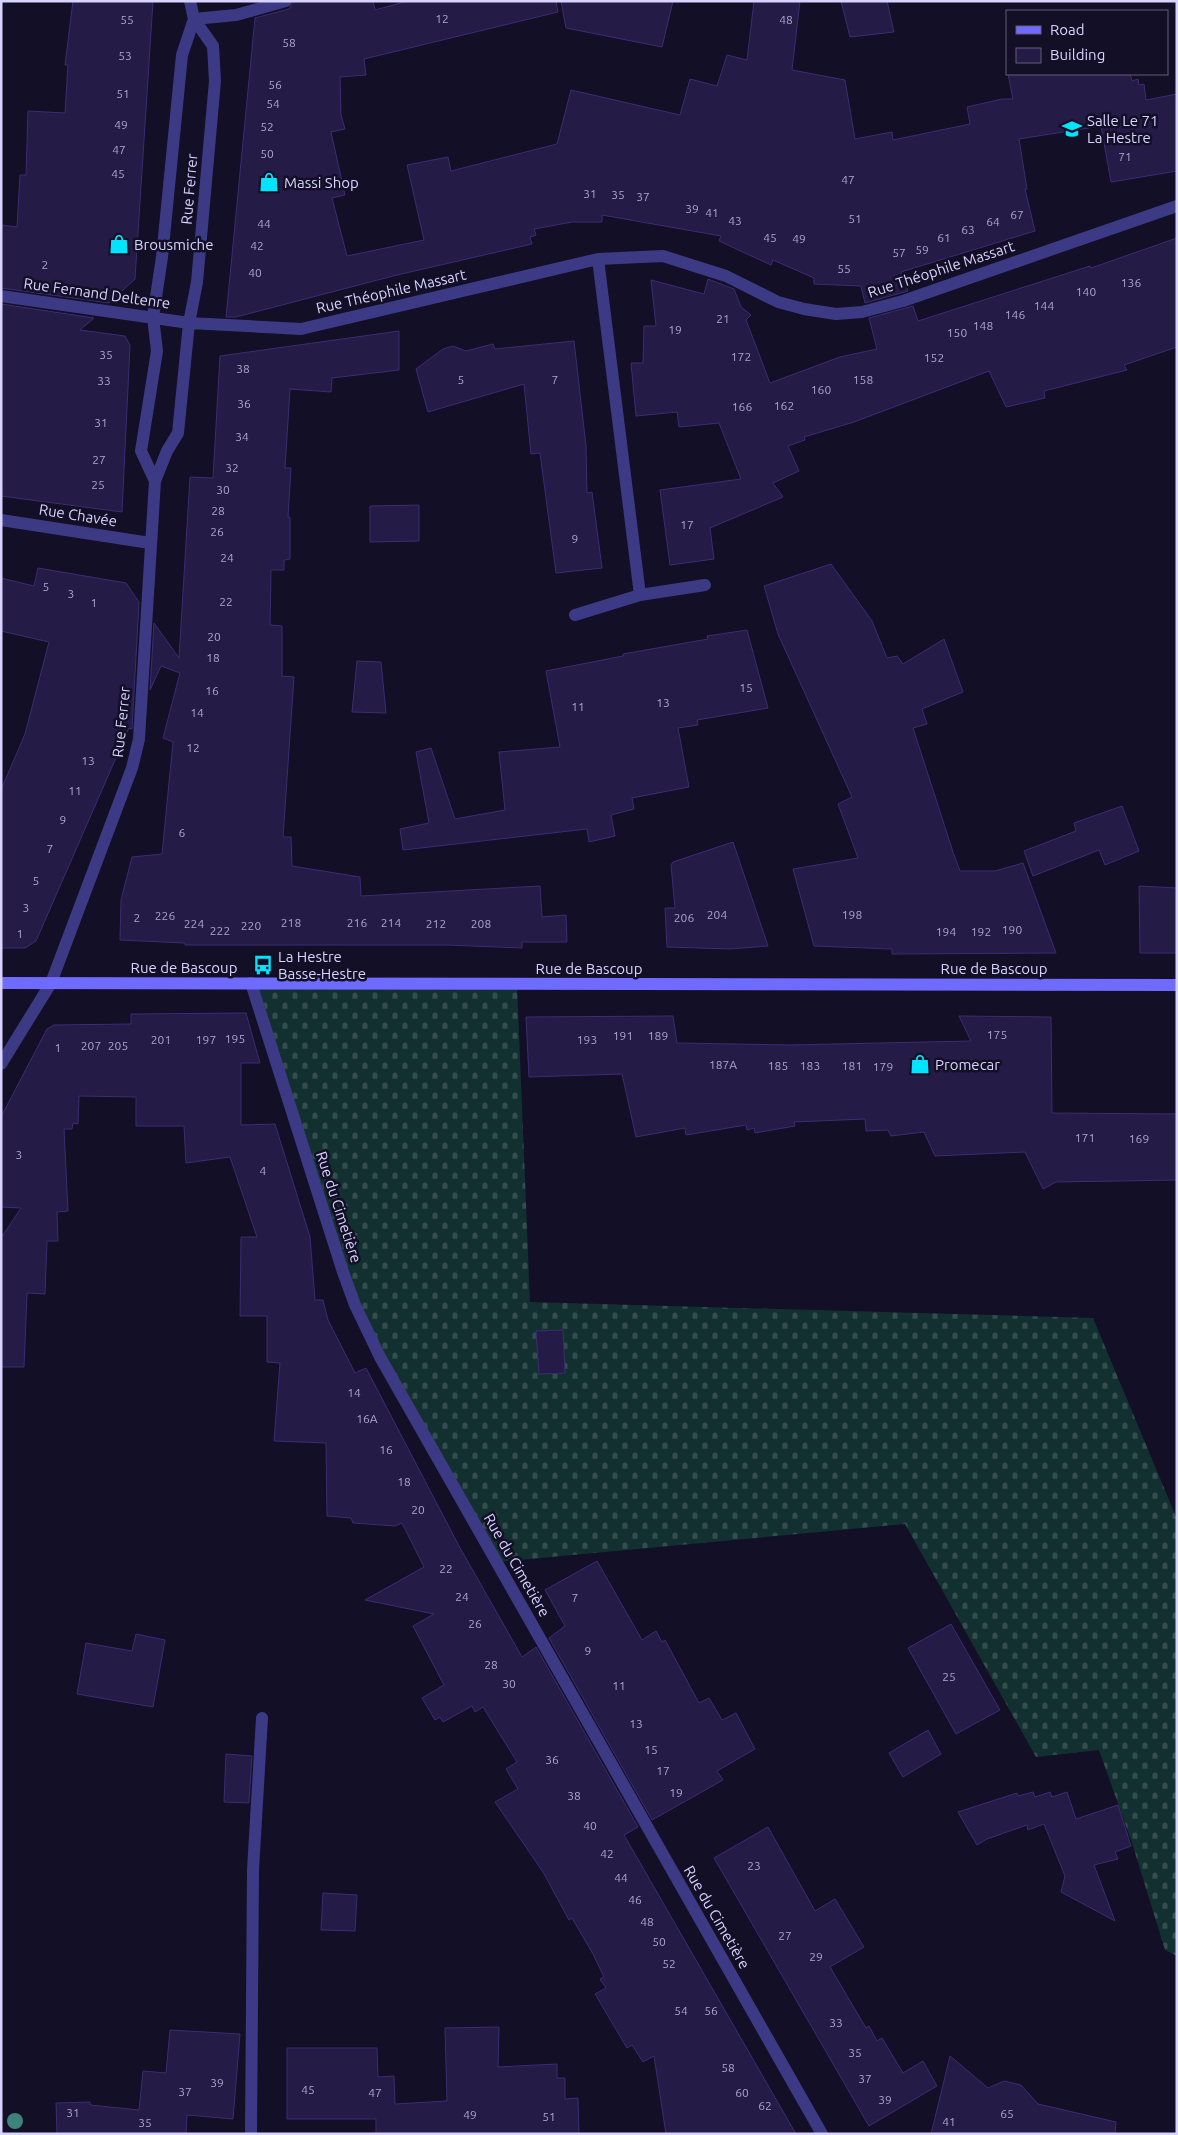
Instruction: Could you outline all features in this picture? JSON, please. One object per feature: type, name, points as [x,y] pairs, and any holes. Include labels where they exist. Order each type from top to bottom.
[{"type":"main road","name":"Rue de Bascoup","points":[[1,983],[1177,985]]},
{"type":"street","name":"Rue Ferrer","points":[[1,1064],[51,983],[134,758],[139,739],[155,481],[167,451],[178,433],[189,323],[197,282],[215,81],[213,46],[194,19],[190,1]]},
{"type":"street","points":[[194,19],[236,15],[286,1]]},
{"type":"street","name":"Rue Ferrer","points":[[155,481],[142,451],[157,351],[153,317],[162,257],[182,55],[194,19]]},
{"type":"street","name":"Rue Théophile Massart","points":[[189,323],[301,329],[598,259],[662,256],[726,276],[778,302],[836,314],[862,312],[903,301],[1177,206]]},
{"type":"street","points":[[598,259],[640,595]]},
{"type":"street","name":"Rue Fernand Deltenre","points":[[1,296],[189,323]]},
{"type":"street","name":"Rue Chavée","points":[[1,520],[150,543]]},
{"type":"street","points":[[575,615],[640,595],[705,585]]},
{"type":"street","name":"Rue du Cimetière","points":[[251,983],[343,1272],[355,1305],[380,1357],[822,2134]]},
{"type":"street","points":[[251,2134],[253,1870],[262,1718]]},
{"type":"green space","points":[[251,983],[517,984],[530,1302],[1093,1318],[1177,1519],[1177,1956],[1165,1950],[1132,1843],[1099,1750],[1036,1757],[905,1524],[497,1562],[355,1305]]},
{"type":"building","points":[[73,1],[153,1],[135,279],[109,303],[1,288],[1,225],[17,227],[20,175],[26,175],[28,111],[65,113],[68,65],[65,65]]},
{"type":"building","points":[[294,1],[373,1],[375,10],[408,1],[556,1],[558,12],[364,59],[366,75],[340,77],[341,115],[345,129],[331,132],[345,195],[332,198],[347,256],[424,240],[407,165],[448,157],[451,171],[557,144],[571,90],[680,115],[690,79],[717,86],[727,55],[747,60],[754,1],[800,1],[792,70],[845,80],[855,139],[892,132],[893,140],[970,124],[967,107],[1002,99],[1013,99],[1008,75],[1130,75],[1132,81],[1138,79],[1139,85],[1144,84],[1146,100],[1177,94],[1177,171],[1111,182],[1101,126],[1019,139],[1027,189],[1025,189],[1035,231],[901,272],[908,291],[865,303],[861,286],[814,284],[814,278],[773,260],[771,265],[719,241],[721,236],[602,215],[602,222],[572,222],[534,229],[536,235],[530,237],[532,244],[397,275],[236,317],[226,317],[255,18],[289,9]]},
{"type":"building","points":[[561,1],[673,1],[662,47],[566,28]]},
{"type":"building","points":[[841,1],[887,1],[894,32],[850,37]]},
{"type":"building","points":[[1177,238],[1177,347],[1124,365],[1127,370],[1044,391],[1045,398],[1006,407],[989,371],[854,422],[804,437],[805,440],[788,446],[799,471],[773,483],[783,497],[710,528],[714,559],[670,565],[660,490],[741,479],[719,423],[679,427],[677,412],[636,416],[631,363],[643,363],[644,326],[656,326],[651,280],[704,294],[708,279],[734,289],[741,307],[751,315],[746,320],[770,383],[840,357],[877,349],[869,318],[913,306],[918,321],[1090,266],[1091,268]]},
{"type":"building","points":[[1,304],[94,318],[80,330],[125,336],[130,345],[122,512],[1,496]]},
{"type":"building","points":[[399,331],[399,370],[332,378],[331,392],[290,389],[285,468],[291,468],[288,517],[290,517],[290,559],[284,560],[284,570],[271,570],[270,625],[282,626],[282,676],[294,677],[283,837],[291,837],[292,866],[360,877],[361,896],[540,886],[542,917],[566,915],[567,942],[522,942],[522,948],[446,945],[185,945],[185,943],[120,940],[121,900],[132,857],[162,854],[173,742],[163,738],[180,673],[161,666],[150,690],[154,623],[179,658],[190,477],[213,478],[220,356]]},
{"type":"building","points":[[574,341],[586,446],[587,493],[592,492],[602,568],[556,573],[540,453],[531,454],[524,384],[428,412],[416,369],[443,349],[453,346],[466,351],[493,344],[495,349]]},
{"type":"building","points":[[419,505],[419,541],[370,542],[370,506]]},
{"type":"building","points":[[831,564],[872,621],[887,658],[897,656],[903,664],[944,639],[963,692],[922,709],[927,724],[913,728],[953,852],[960,871],[995,871],[1023,863],[1056,953],[892,954],[892,949],[814,946],[793,869],[858,858],[838,804],[852,797],[778,634],[764,586]]},
{"type":"building","points":[[38,568],[126,583],[139,602],[132,729],[129,728],[36,941],[25,948],[1,948],[1,790],[25,734],[49,642],[1,631],[1,578],[34,586]]},
{"type":"building","points":[[747,630],[768,708],[697,720],[698,725],[678,728],[689,787],[632,798],[634,809],[611,815],[615,836],[589,842],[587,829],[403,850],[400,829],[429,823],[416,752],[431,748],[455,819],[505,810],[499,752],[560,747],[546,671],[623,656],[623,654],[708,639],[707,636]]},
{"type":"building","points":[[357,661],[381,662],[386,713],[352,712]]},
{"type":"building","points":[[1122,806],[1139,851],[1105,865],[1099,850],[1033,876],[1024,851],[1076,831],[1074,823]]},
{"type":"building","points":[[733,842],[768,946],[730,949],[667,947],[665,908],[675,908],[671,865],[673,862]]},
{"type":"building","points":[[1139,886],[1177,888],[1177,953],[1140,953]]},
{"type":"building","points":[[246,1013],[260,1063],[241,1063],[241,1125],[275,1124],[310,1237],[315,1300],[323,1300],[328,1320],[355,1373],[366,1368],[459,1546],[522,1657],[536,1647],[638,1827],[624,1835],[796,2134],[666,2134],[654,2056],[643,2062],[632,2045],[627,2048],[595,1994],[606,1988],[600,1979],[604,1977],[593,1954],[572,1918],[569,1920],[543,1872],[495,1802],[518,1789],[506,1769],[517,1762],[483,1707],[475,1712],[472,1706],[443,1722],[440,1717],[435,1720],[422,1698],[444,1685],[413,1626],[434,1614],[365,1600],[424,1567],[402,1523],[395,1526],[353,1523],[351,1518],[327,1516],[326,1443],[274,1441],[280,1363],[267,1362],[267,1316],[240,1316],[241,1237],[257,1237],[230,1157],[186,1163],[184,1126],[136,1126],[136,1097],[79,1096],[78,1124],[73,1123],[72,1129],[64,1129],[68,1211],[57,1212],[58,1241],[47,1241],[45,1294],[27,1293],[24,1367],[1,1367],[1,1238],[21,1208],[1,1207],[1,1117],[47,1029],[54,1025],[131,1024],[131,1014]]},
{"type":"building","points":[[673,1016],[677,1043],[790,1045],[971,1041],[959,1016],[1051,1017],[1052,1113],[1177,1114],[1177,1180],[1056,1182],[1043,1189],[1025,1152],[935,1156],[924,1132],[891,1136],[888,1130],[866,1131],[865,1119],[794,1122],[795,1126],[755,1133],[754,1128],[747,1130],[746,1125],[686,1135],[685,1128],[636,1137],[622,1074],[529,1077],[526,1017]]},
{"type":"building","points":[[563,1330],[565,1373],[539,1374],[536,1331]]},
{"type":"building","points":[[597,1561],[642,1640],[656,1631],[662,1642],[665,1640],[699,1703],[709,1698],[722,1720],[736,1713],[755,1749],[717,1771],[723,1780],[652,1820],[549,1638],[565,1626],[545,1590]]},
{"type":"building","points":[[951,1624],[1000,1710],[956,1734],[908,1648]]},
{"type":"building","points":[[136,1634],[165,1640],[153,1707],[77,1694],[86,1643],[132,1651]]},
{"type":"building","points":[[928,1730],[941,1754],[903,1777],[889,1753]]},
{"type":"building","points":[[226,1754],[252,1756],[249,1803],[224,1802]]},
{"type":"building","points":[[1033,1792],[1035,1797],[1050,1792],[1052,1797],[1067,1792],[1076,1819],[1118,1805],[1131,1846],[1115,1852],[1118,1859],[1094,1865],[1115,1921],[1061,1892],[1065,1876],[1044,1824],[1028,1830],[1027,1825],[987,1839],[977,1845],[958,1812],[1017,1793],[1018,1796]]},
{"type":"building","points":[[768,1827],[815,1911],[835,1899],[864,1947],[830,1967],[866,2028],[869,2026],[877,2041],[882,2038],[903,2073],[923,2061],[937,2086],[869,2126],[714,1858]]},
{"type":"building","points":[[323,1893],[357,1895],[355,1931],[321,1930]]},
{"type":"building","points":[[499,2027],[498,2067],[557,2064],[557,2078],[565,2078],[565,2099],[578,2098],[579,2134],[376,2134],[376,2119],[287,2119],[287,2048],[377,2048],[378,2077],[394,2076],[395,2104],[447,2101],[445,2028]]},
{"type":"building","points":[[170,2030],[240,2034],[233,2119],[187,2115],[186,2134],[57,2134],[56,2103],[90,2102],[90,2105],[139,2110],[143,2071],[166,2073]]},
{"type":"building","points":[[950,2056],[988,2088],[1004,2081],[1021,2085],[1038,2104],[1116,2122],[1115,2134],[931,2134]]},
{"type":"place","name":"Salle Le 71 La Hestre","points":[[1072,129]]},
{"type":"place","name":"Massi Shop","points":[[269,182]]},
{"type":"place","name":"Brousmiche","points":[[119,244]]},
{"type":"place","name":"La Hestre Basse-Hestre","points":[[263,965]]},
{"type":"place","name":"Promecar","points":[[920,1064]]}]
